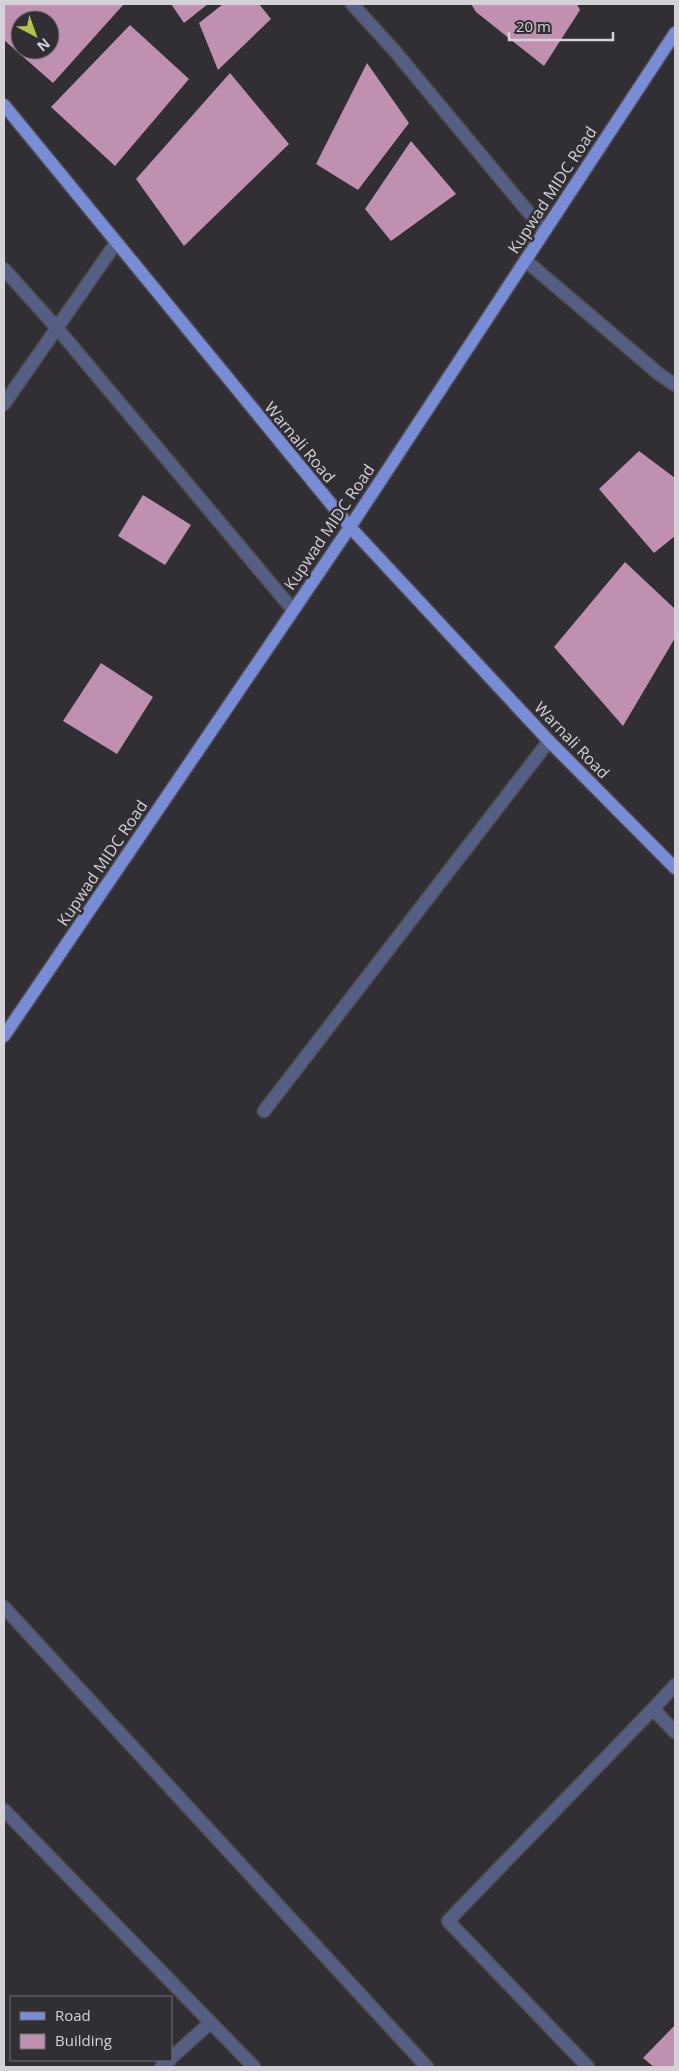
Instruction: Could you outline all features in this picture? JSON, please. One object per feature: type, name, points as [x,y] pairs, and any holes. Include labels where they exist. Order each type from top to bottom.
[{"type":"main road","name":"Kupwad MIDC Road","points":[[4,1036],[350,527],[675,33]]},
{"type":"main road","name":"Warnali Road","points":[[4,105],[350,527],[549,741],[673,862]]},
{"type":"street","points":[[352,4],[394,49],[544,231]]},
{"type":"street","points":[[4,404],[116,243]]},
{"type":"street","points":[[525,260],[659,374],[675,385]]},
{"type":"street","points":[[4,269],[57,328],[293,610]]},
{"type":"street","points":[[4,391],[21,379]]},
{"type":"street","points":[[264,1111],[549,741]]},
{"type":"street","points":[[4,1607],[427,2067]]},
{"type":"street","points":[[588,2067],[448,1921],[675,1685]]},
{"type":"street","points":[[653,1709],[675,1732]]},
{"type":"street","points":[[4,1810],[254,2067]]},
{"type":"street","points":[[172,2057],[210,2022]]},
{"type":"building","points":[[4,4],[124,4],[53,83],[27,60],[60,60],[60,10],[10,10],[10,45],[4,40]]},
{"type":"building","points":[[171,4],[208,4],[184,23]]},
{"type":"building","points":[[223,4],[259,4],[271,19],[218,70],[199,23]]},
{"type":"building","points":[[471,4],[577,4],[580,10],[544,66],[476,12]]},
{"type":"building","points":[[130,25],[189,79],[115,166],[51,107]]},
{"type":"building","points":[[367,63],[409,123],[358,190],[316,164]]},
{"type":"building","points":[[230,73],[289,144],[184,246],[136,179]]},
{"type":"building","points":[[411,141],[456,194],[391,241],[365,209]]},
{"type":"building","points":[[639,451],[675,478],[675,536],[654,553],[599,489]]},
{"type":"building","points":[[143,495],[191,525],[165,565],[118,536]]},
{"type":"building","points":[[625,562],[675,609],[675,638],[623,726],[554,647]]},
{"type":"building","points":[[101,663],[153,697],[117,754],[63,721]]},
{"type":"building","points":[[675,2025],[675,2067],[654,2067],[643,2058]]}]
